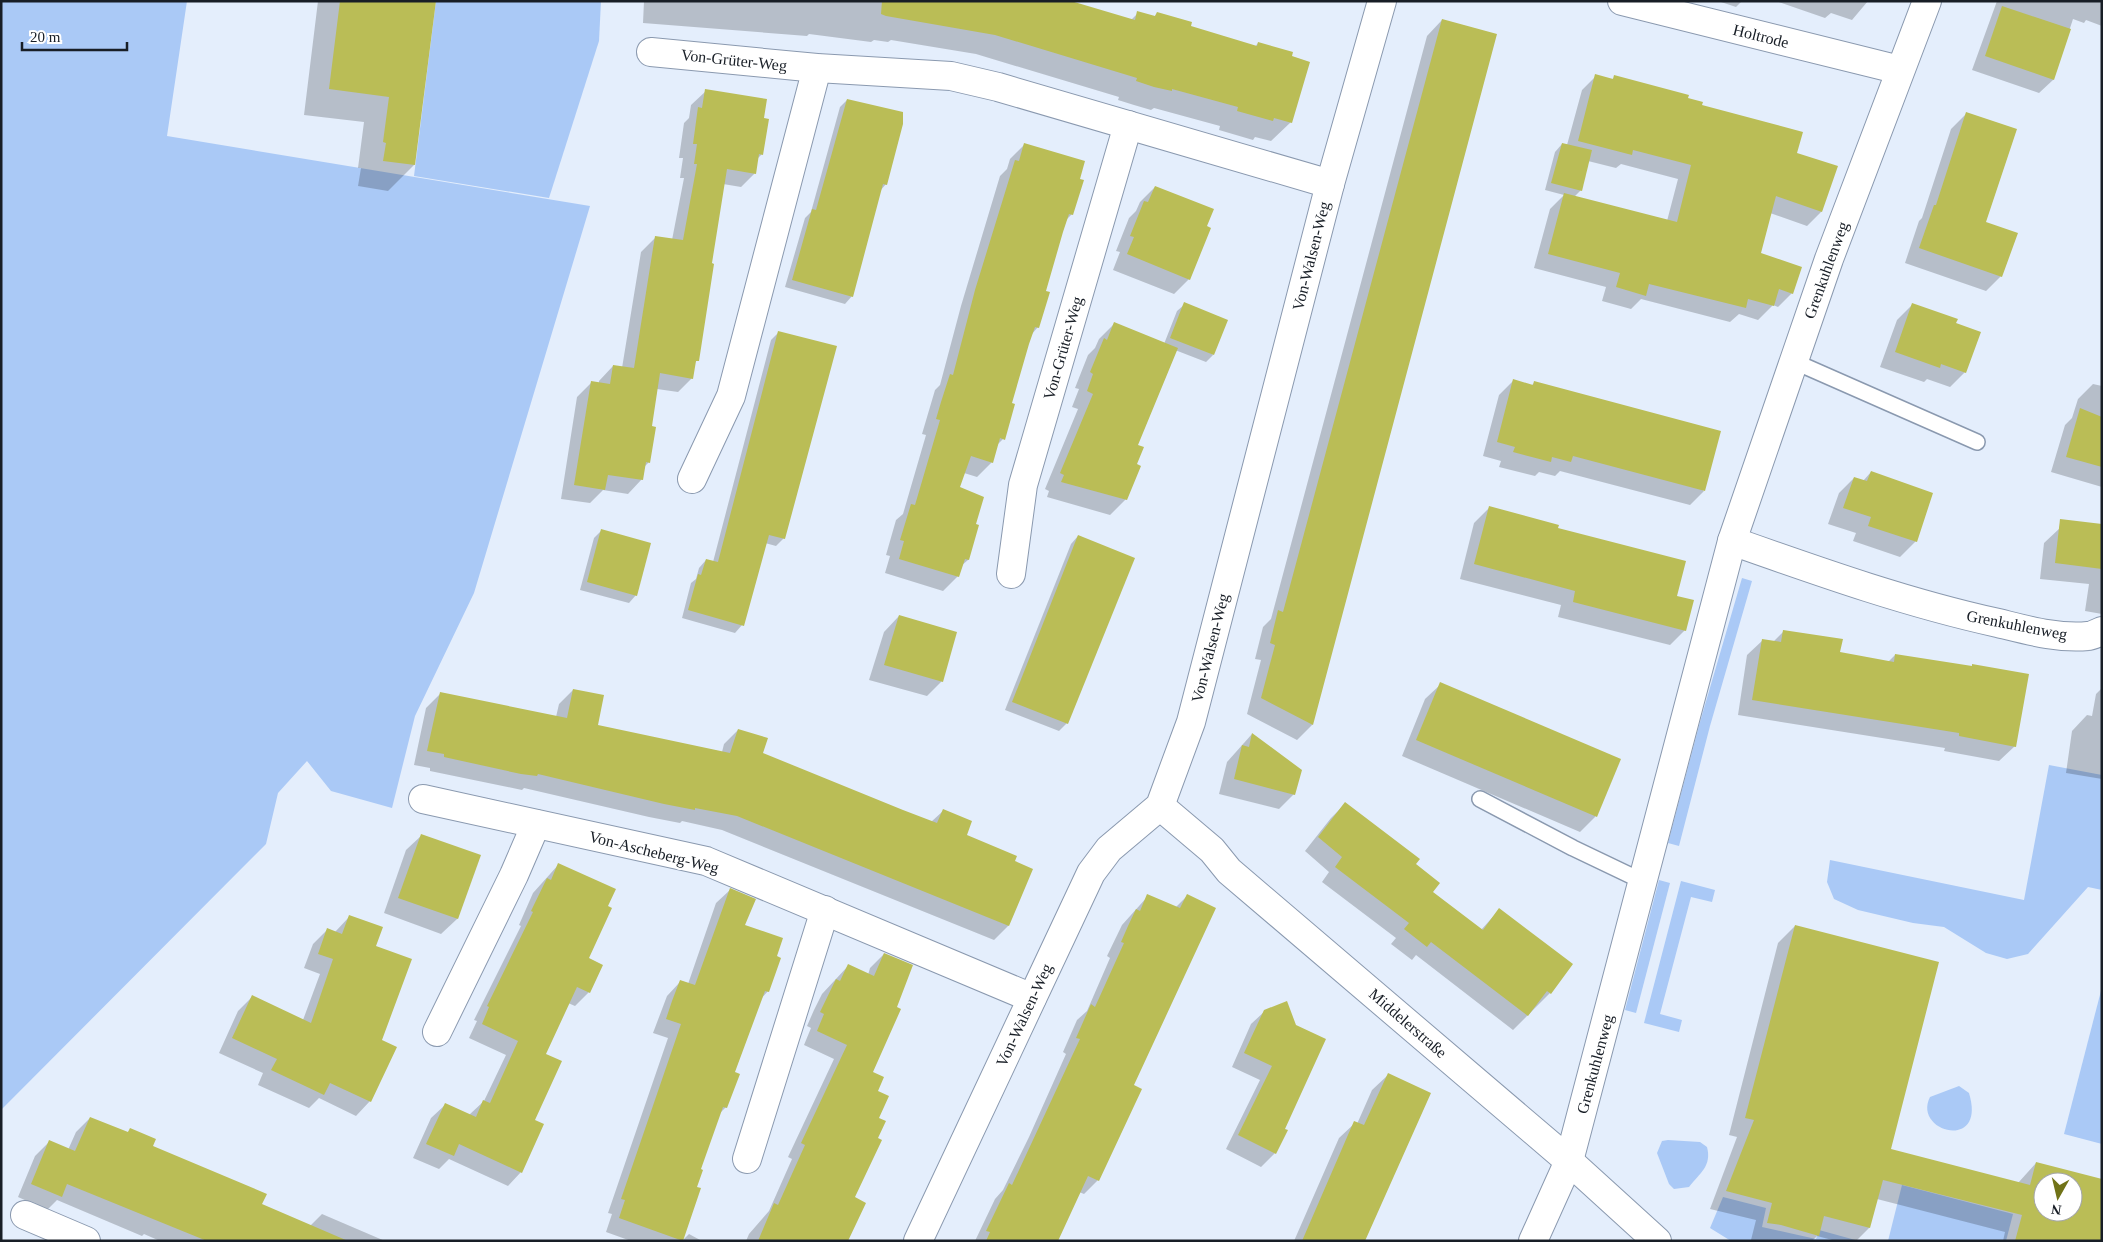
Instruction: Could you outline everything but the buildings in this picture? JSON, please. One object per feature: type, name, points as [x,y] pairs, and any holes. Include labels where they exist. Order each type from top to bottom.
[{"type":"street","name":"Von-Walsen-Weg","points":[[918,1241],[1091,873],[1109,849],[1160,806],[1191,722],[1330,184],[1382,1]]},
{"type":"street","name":"Holtrode","points":[[1622,1],[1900,70]]},
{"type":"street","name":"Grenkuhlenweg","points":[[1533,1241],[1569,1161],[1606,1027],[1642,881],[1732,541],[1829,259],[1927,1]]},
{"type":"street","name":"Von-Grüter-Weg","points":[[651,52],[818,68],[950,76],[998,87],[1330,184]]},
{"type":"street","points":[[692,479],[731,396],[818,68]]},
{"type":"street","name":"Von-Grüter-Weg","points":[[1011,574],[1023,485],[1128,125]]},
{"type":"street","name":"Grenkuhlenweg","points":[[1732,541],[1890,594],[1973,618],[2070,637],[2090,636],[2102,631]]},
{"type":"street","name":"Von-Ascheberg-Weg","points":[[423,799],[706,861],[1032,998]]},
{"type":"street","name":"Middelerstraße","points":[[1160,806],[1212,850],[1229,871],[1569,1161],[1656,1241]]},
{"type":"street","points":[[437,1032],[514,874],[536,824]]},
{"type":"street","points":[[747,1159],[825,910]]},
{"type":"street","points":[[25,1215],[86,1241]]},
{"type":"lane","points":[[1793,361],[1977,442]]},
{"type":"lane","points":[[1480,799],[1573,848],[1642,881]]},
{"type":"shaded area","points":[[1,1],[187,1],[167,136],[590,206],[474,593],[415,716],[392,808],[331,791],[307,761],[278,793],[266,844],[1,1110]]},
{"type":"shaded area","points":[[436,1],[601,1],[599,41],[549,198],[414,176]]},
{"type":"shaded area","points":[[1742,578],[1752,581],[1710,726],[1679,846],[1668,843],[1700,722]]},
{"type":"shaded area","points":[[2049,765],[2102,775],[2102,890],[2088,887],[2028,954],[2007,959],[1986,953],[1944,927],[1913,923],[1858,910],[1834,899],[1827,882],[1830,860],[2024,900]]},
{"type":"shaded area","points":[[1659,880],[1670,883],[1636,1013],[1625,1010]]},
{"type":"shaded area","points":[[1681,881],[1715,890],[1712,902],[1691,897],[1660,1014],[1682,1020],[1679,1032],[1644,1023]]},
{"type":"shaded area","points":[[2102,987],[2102,1144],[2064,1134]]},
{"type":"shaded area","points":[[1959,1086],[1969,1093],[1972,1112],[1968,1123],[1960,1129],[1950,1130],[1939,1127],[1931,1119],[1927,1109],[1930,1097]]},
{"type":"shaded area","points":[[1662,1141],[1700,1142],[1707,1147],[1708,1159],[1704,1169],[1689,1187],[1674,1189],[1669,1184],[1657,1153]]},
{"type":"shaded area","points":[[1902,1185],[2013,1214],[2006,1241],[1888,1241]]},
{"type":"shaded area","points":[[1723,1197],[1766,1208],[1762,1227],[1816,1239],[1819,1230],[1859,1241],[1731,1241],[1710,1228]]}]
